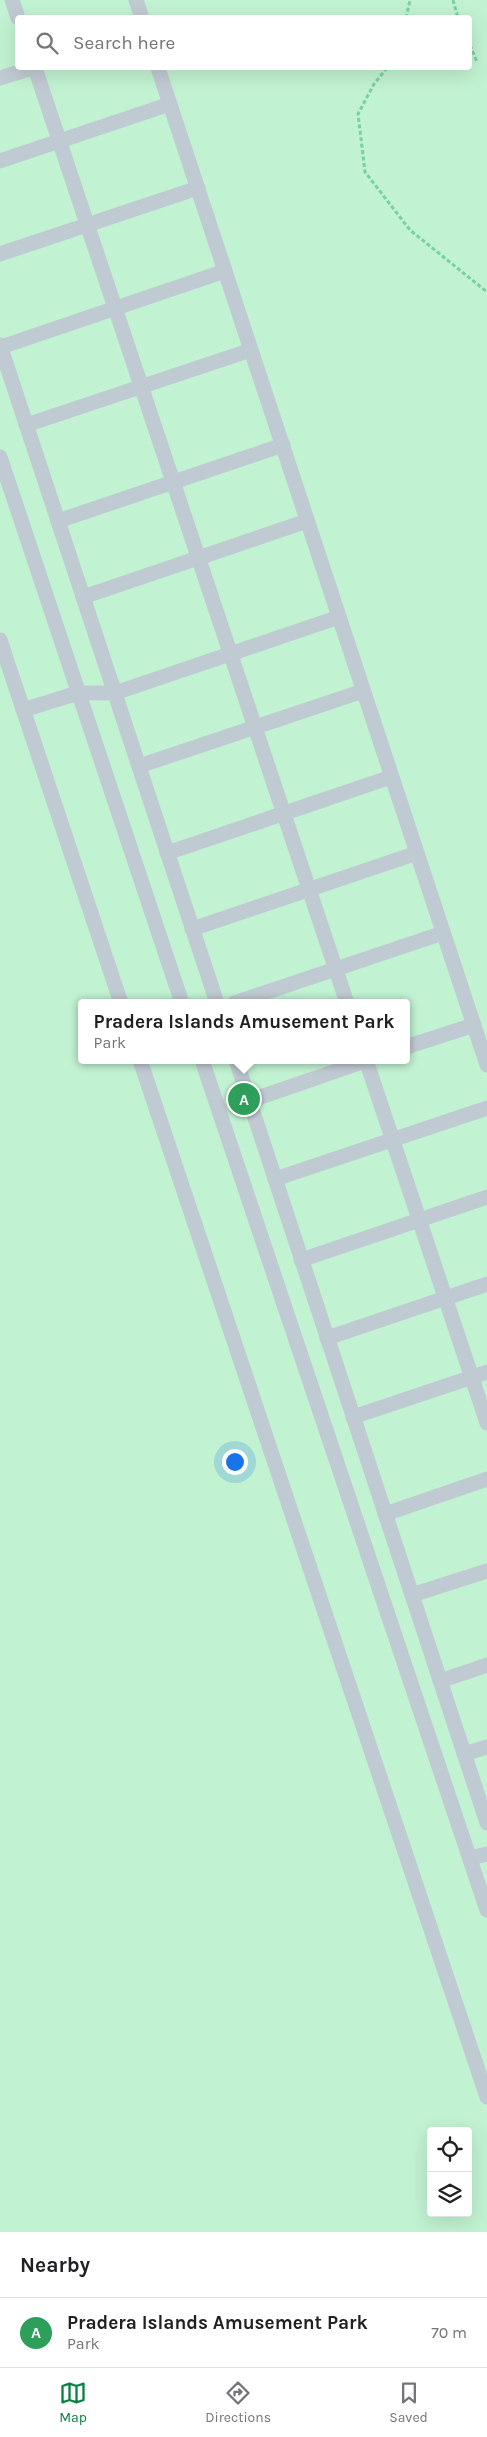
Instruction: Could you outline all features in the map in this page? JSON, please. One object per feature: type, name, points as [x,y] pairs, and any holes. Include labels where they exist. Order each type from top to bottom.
[{"type":"lane","points":[[12,0],[17,15]]},
{"type":"lane","points":[[136,0],[141,15]]},
{"type":"lane","points":[[0,78],[26,70]]},
{"type":"lane","points":[[34,70],[60,141],[346,999]]},
{"type":"lane","points":[[159,70],[487,1065]]},
{"type":"lane","points":[[0,161],[170,104]]},
{"type":"lane","points":[[0,254],[198,188]]},
{"type":"lane","points":[[216,999],[0,346],[225,271]]},
{"type":"lane","points":[[26,425],[251,350]]},
{"type":"lane","points":[[58,521],[283,445]]},
{"type":"lane","points":[[0,457],[181,999]]},
{"type":"lane","points":[[83,597],[307,522]]},
{"type":"lane","points":[[24,710],[78,693],[115,693],[339,617]]},
{"type":"lane","points":[[0,640],[120,999]]},
{"type":"lane","points":[[139,766],[363,691]]},
{"type":"lane","points":[[167,852],[392,777]]},
{"type":"lane","points":[[192,929],[417,853]]},
{"type":"lane","points":[[246,999],[443,933]]},
{"type":"lane","points":[[410,1047],[474,1025]]},
{"type":"lane","points":[[141,1064],[487,2097]]},
{"type":"lane","points":[[203,1064],[487,1910]]},
{"type":"lane","points":[[237,1064],[487,1823]]},
{"type":"lane","points":[[249,1100],[355,1064]]},
{"type":"lane","points":[[368,1064],[487,1423]]},
{"type":"lane","points":[[275,1179],[487,1108]]},
{"type":"lane","points":[[301,1260],[487,1197]]},
{"type":"lane","points":[[327,1338],[487,1284]]},
{"type":"lane","points":[[353,1417],[487,1372]]},
{"type":"lane","points":[[385,1514],[487,1480]]},
{"type":"lane","points":[[412,1596],[487,1571]]},
{"type":"lane","points":[[440,1680],[487,1665]]},
{"type":"lane","points":[[464,1754],[487,1746]]},
{"type":"lane","points":[[470,1858],[487,1854]]},
{"type":"path","points":[[407,15],[410,0]]},
{"type":"path","points":[[452,0],[457,15]]},
{"type":"path","points":[[472,49],[477,62]]},
{"type":"path","points":[[385,70],[374,84],[358,114],[365,172],[410,230],[487,292]]},
{"type":"green space","points":[[0,0],[487,0],[487,2232],[0,2232]]},
{"type":"place","name":"Pradera Islands Amusement Park","points":[[244,1099]]}]
